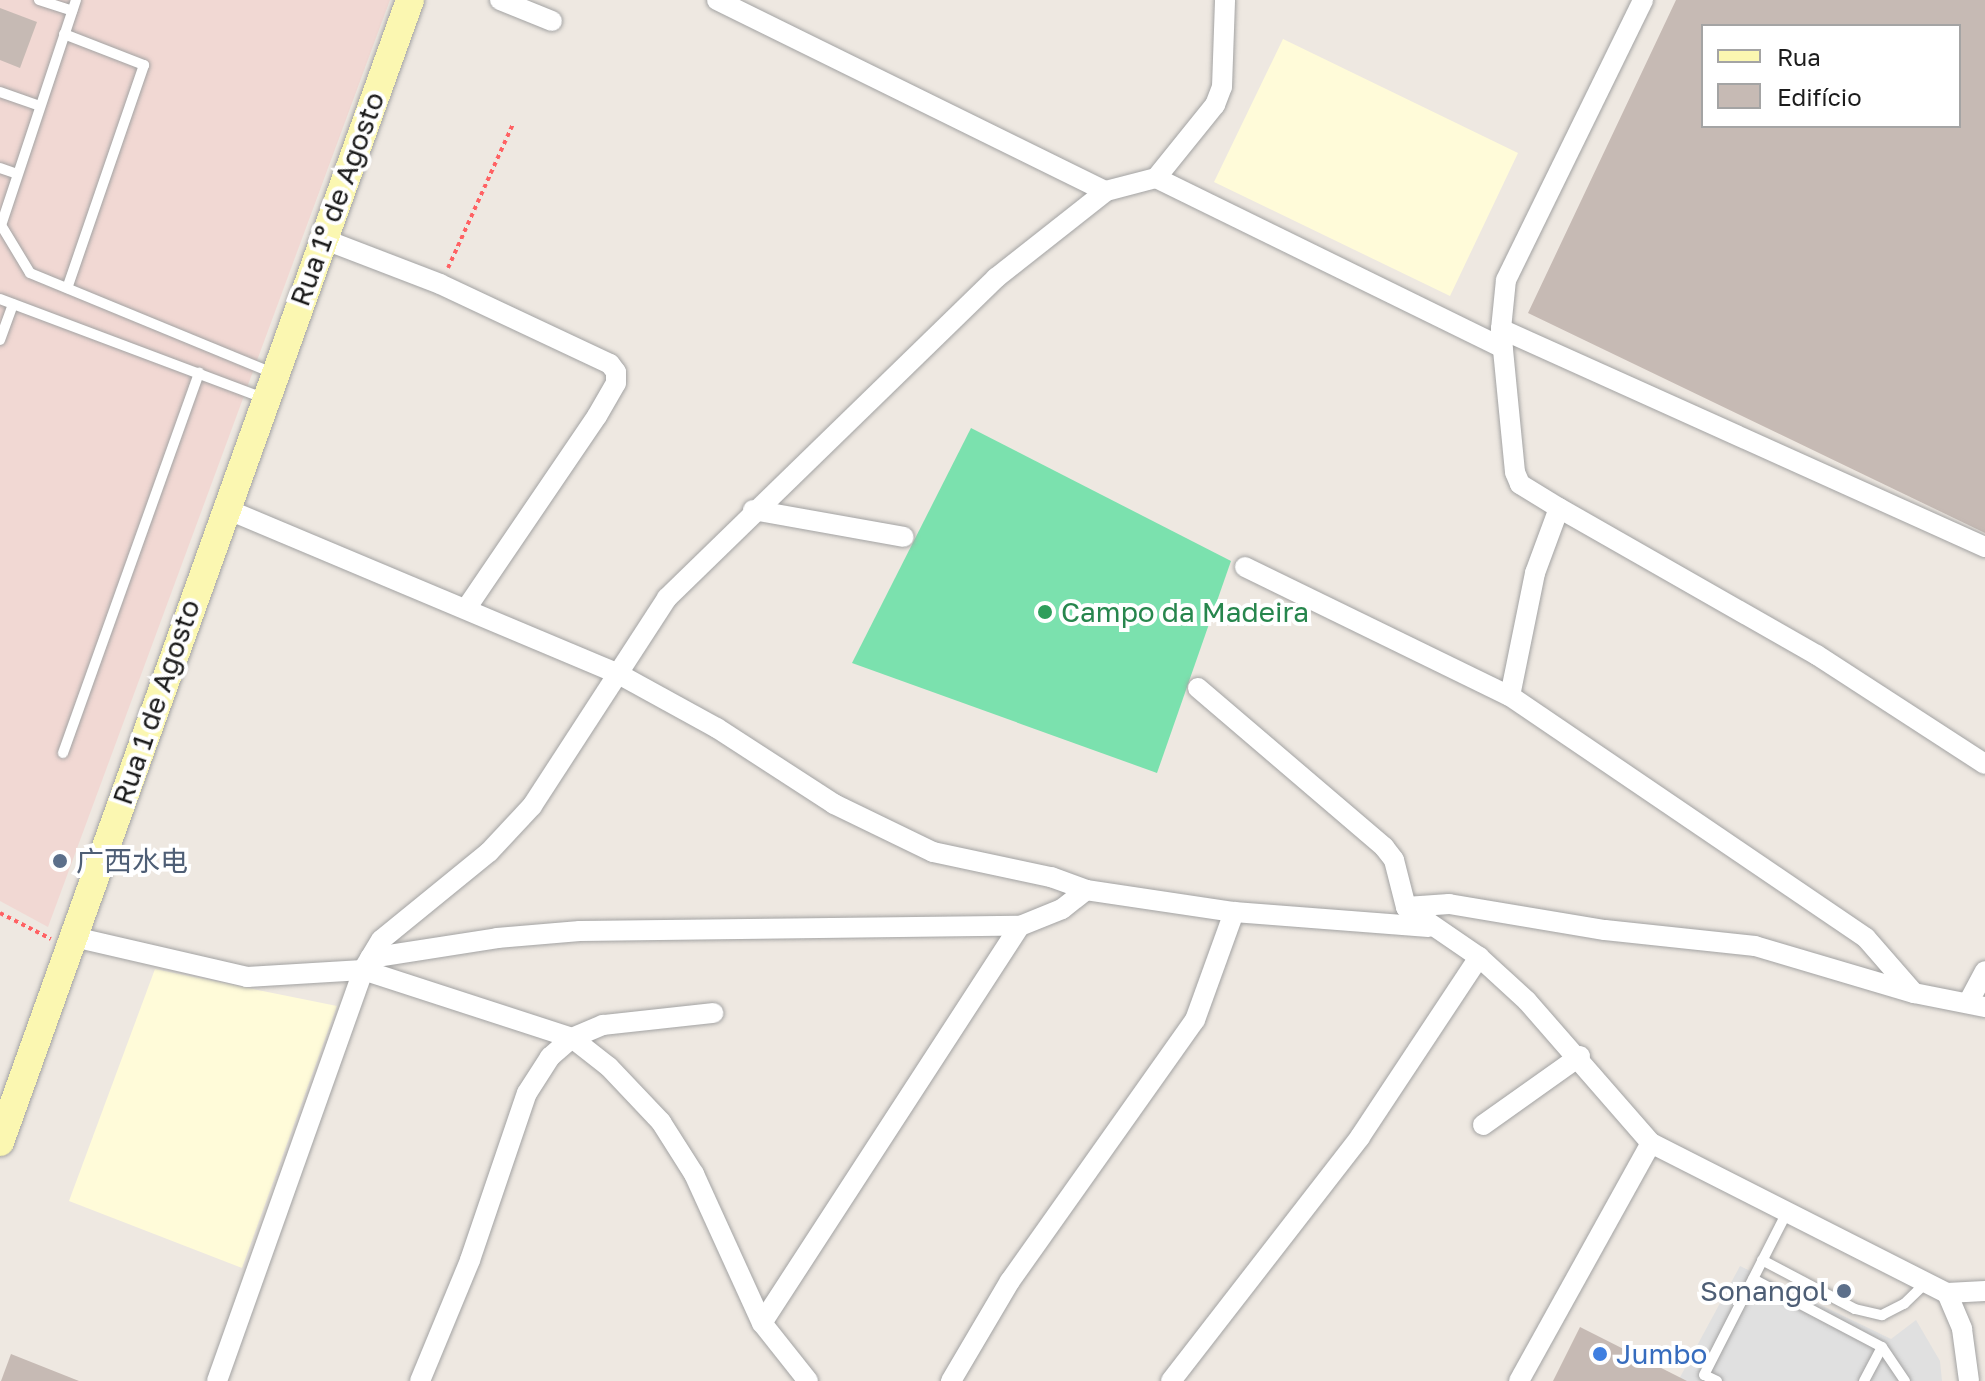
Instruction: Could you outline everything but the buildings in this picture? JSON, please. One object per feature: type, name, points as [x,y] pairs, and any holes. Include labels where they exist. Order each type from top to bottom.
[{"type":"main road","name":"Rua 1º de Agosto","points":[[268,386],[410,0]]},
{"type":"main road","name":"Rua 1 de Agosto","points":[[0,1142],[268,386]]},
{"type":"street","points":[[500,0],[552,21]]},
{"type":"street","points":[[717,0],[1106,191]]},
{"type":"street","points":[[217,1381],[367,964],[387,932],[489,852],[532,806],[564,762],[615,672],[667,598],[753,510],[927,350],[996,278],[1106,191],[1156,178],[1215,105],[1222,87],[1225,0]]},
{"type":"street","points":[[1643,0],[1506,280],[1502,338],[1515,472],[1520,484],[1793,641],[1985,764]]},
{"type":"street","points":[[1156,178],[1502,338],[1985,547]]},
{"type":"street","points":[[323,239],[440,284],[610,364],[616,372],[597,416],[467,607]]},
{"type":"street","points":[[224,508],[467,607],[615,672],[717,728],[885,833],[933,852],[1051,877],[1086,890],[1234,912],[1428,927]]},
{"type":"street","points":[[1510,696],[1535,573],[1559,508]]},
{"type":"street","points":[[753,510],[904,537]]},
{"type":"street","points":[[1245,567],[1510,696],[1866,938],[1914,993]]},
{"type":"street","points":[[1198,688],[1384,847],[1394,860],[1406,907],[1428,927],[1479,957],[1580,1056],[1651,1143],[1947,1293],[1985,1291]]},
{"type":"street","points":[[73,943],[247,977],[367,964],[497,938],[580,931],[1020,926],[1062,909],[1086,890]]},
{"type":"street","points":[[1406,907],[1449,904],[1605,930],[1755,946],[1914,993],[1976,1005],[1985,971]]},
{"type":"street","points":[[951,1381],[1010,1281],[1195,1020],[1234,912]]},
{"type":"street","points":[[762,1323],[1020,926]]},
{"type":"street","points":[[1171,1381],[1360,1137],[1479,957]]},
{"type":"street","points":[[367,964],[572,1038],[609,1067],[661,1122],[694,1174],[762,1323],[808,1381]]},
{"type":"street","points":[[420,1381],[470,1260],[527,1093],[550,1057],[572,1038],[624,1020],[713,1013]]},
{"type":"street","points":[[1483,1125],[1580,1056]]},
{"type":"street","points":[[1519,1381],[1651,1143]]},
{"type":"street","points":[[1947,1293],[1962,1329],[1969,1381]]},
{"type":"lane","points":[[39,0],[72,11]]},
{"type":"lane","points":[[76,0],[1,225],[30,273],[268,386]]},
{"type":"lane","points":[[64,34],[144,65],[67,288]]},
{"type":"lane","points":[[0,92],[40,106]]},
{"type":"lane","points":[[0,168],[17,174]]},
{"type":"lane","points":[[0,299],[199,373],[268,386]]},
{"type":"lane","points":[[0,340],[13,304]]},
{"type":"lane","points":[[63,753],[199,373]]},
{"type":"lane","points":[[1717,1381],[1704,1375],[1787,1212]]},
{"type":"lane","points":[[1762,1260],[1855,1309],[1882,1315],[1904,1304],[1926,1283]]},
{"type":"lane","points":[[1753,1279],[1882,1347],[1905,1381]]},
{"type":"lane","points":[[1864,1381],[1882,1347]]},
{"type":"path","points":[[440,284],[513,124]]},
{"type":"path","points":[[0,913],[73,943]]},
{"type":"shaded area","points":[[0,0],[390,0],[48,927],[0,901]]},
{"type":"shaded area","points":[[1283,39],[1518,153],[1450,296],[1214,182]]},
{"type":"shaded area","points":[[155,969],[337,1006],[242,1268],[69,1201]]},
{"type":"shaded area","points":[[1740,1266],[1891,1339],[1916,1320],[1940,1361],[1942,1381],[1678,1381]]},
{"type":"green space","name":"Campo da Madeira","points":[[971,428],[1231,561],[1157,773],[852,663]]},
{"type":"place","name":"Campo da Madeira","points":[[1045,612]]},
{"type":"place","name":"广西水电","points":[[60,861]]},
{"type":"place","name":"Sonangol","points":[[1844,1291]]},
{"type":"place","name":"Jumbo","points":[[1600,1354]]}]
